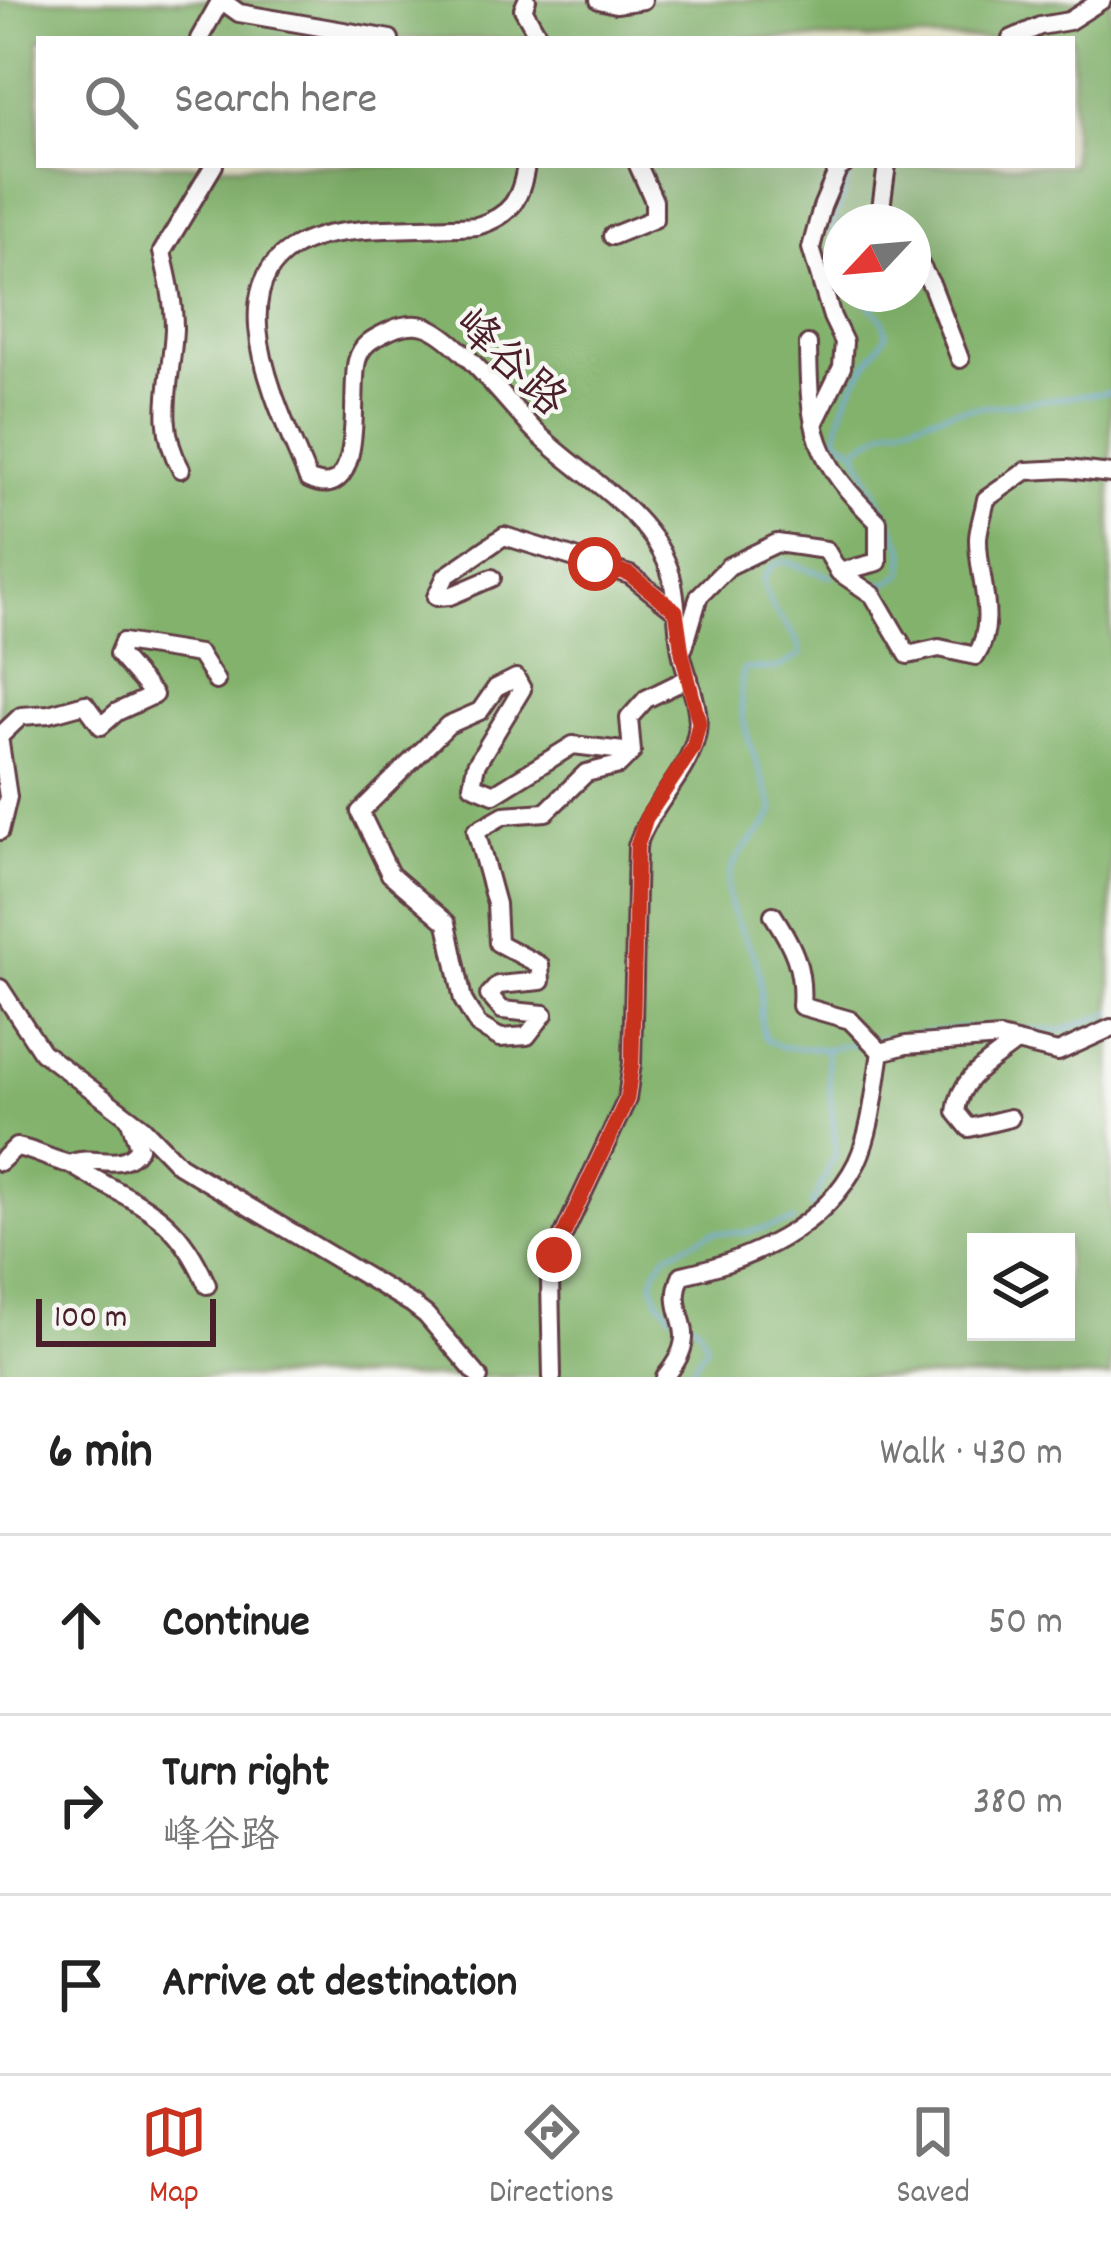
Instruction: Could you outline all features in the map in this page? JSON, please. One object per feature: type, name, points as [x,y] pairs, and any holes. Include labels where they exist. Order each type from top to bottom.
[{"type":"street","points":[[201,36],[221,0],[239,13],[373,36]]},
{"type":"street","points":[[526,0],[523,9],[538,36]]},
{"type":"street","points":[[599,0],[616,4],[644,0]]},
{"type":"street","points":[[1018,36],[1069,21],[1102,0]]},
{"type":"street","points":[[181,469],[167,446],[174,321],[162,252],[212,168]]},
{"type":"street","name":"峰谷路","points":[[526,168],[514,207],[495,220],[477,226],[324,235],[298,244],[274,266],[260,297],[256,335],[261,363],[308,479],[320,485],[334,482],[347,467],[357,360],[368,341],[398,326],[422,325],[446,337],[537,434],[642,525],[663,552],[672,578],[682,653],[699,723],[693,748],[646,818],[637,846],[627,1099],[554,1255],[550,1279],[552,1377]]},
{"type":"street","points":[[612,236],[654,219],[654,200],[639,168]]},
{"type":"street","points":[[814,423],[842,367],[844,342],[811,248],[822,207],[842,168]]},
{"type":"street","points":[[882,204],[887,168]]},
{"type":"street","points":[[931,284],[960,359]]},
{"type":"street","points":[[808,344],[808,393],[821,455],[842,488],[878,522],[878,562],[840,573]]},
{"type":"street","points":[[682,653],[699,596],[729,566],[777,543],[826,550],[840,573],[873,595],[908,655],[939,647],[976,656],[984,643],[986,597],[978,540],[986,499],[1026,471],[1111,474]]},
{"type":"street","points":[[492,578],[436,597],[446,576],[504,536],[629,574],[676,611]]},
{"type":"street","points":[[0,831],[8,797],[0,740],[21,716],[49,715],[85,704],[101,726],[117,712],[154,695],[118,654],[123,642],[199,654],[216,681]]},
{"type":"street","points":[[516,678],[523,689],[476,764],[472,785],[494,794],[573,745],[632,752],[619,765],[586,772],[546,812],[504,815],[476,830],[496,904],[498,943],[540,965],[542,981],[498,985],[489,995],[502,1010],[544,1014],[527,1036],[500,1038],[478,1025],[463,1000],[447,923],[390,874],[360,812],[448,725],[480,711],[496,688],[516,678]]},
{"type":"street","points":[[632,752],[629,718],[646,699],[689,678]]},
{"type":"street","points":[[773,915],[794,948],[803,978],[800,1006],[850,1020],[873,1044],[1000,1038],[1058,1052],[1111,1028]]},
{"type":"street","points":[[0,988],[42,1052],[128,1118],[179,1165],[426,1315],[479,1377]]},
{"type":"street","points":[[1010,1118],[969,1129],[956,1112],[958,1096],[971,1075],[1016,1042]]},
{"type":"street","points":[[665,1377],[682,1358],[686,1336],[676,1288],[682,1275],[788,1238],[831,1202],[858,1160],[873,1044]]},
{"type":"street","points":[[70,1165],[81,1159],[115,1163],[132,1158],[139,1148],[128,1118]]},
{"type":"street","points":[[0,1162],[16,1147],[37,1150],[141,1204],[191,1248],[207,1285]]},
{"type":"green space","points":[[0,0],[1111,0],[1111,1377],[0,1377]]},
{"type":"waterway","points":[[841,204],[849,168]]},
{"type":"waterway","points":[[852,447],[837,437],[839,422],[855,383],[887,334],[876,312]]},
{"type":"waterway","points":[[866,582],[886,584],[903,574],[905,551],[855,449],[888,428],[955,410],[1111,392]]},
{"type":"waterway","points":[[811,1207],[836,1153],[826,1049],[782,1047],[766,1040],[758,967],[731,909],[728,885],[735,862],[774,810],[744,723],[744,669],[777,668],[801,655],[794,636],[770,603],[763,578],[783,561],[833,577]]},
{"type":"waterway","points":[[877,1039],[962,1028],[1063,1030],[1111,1013]]},
{"type":"waterway","points":[[826,1049],[862,1042]]},
{"type":"waterway","points":[[672,1315],[653,1283],[666,1255],[713,1232],[745,1233],[795,1221]]},
{"type":"waterway","points":[[686,1377],[707,1345],[698,1325],[687,1321]]},
{"type":"route","points":[[554,1255],[627,1099],[637,846],[646,818],[693,748],[699,723],[676,611],[629,574],[595,564]]}]
